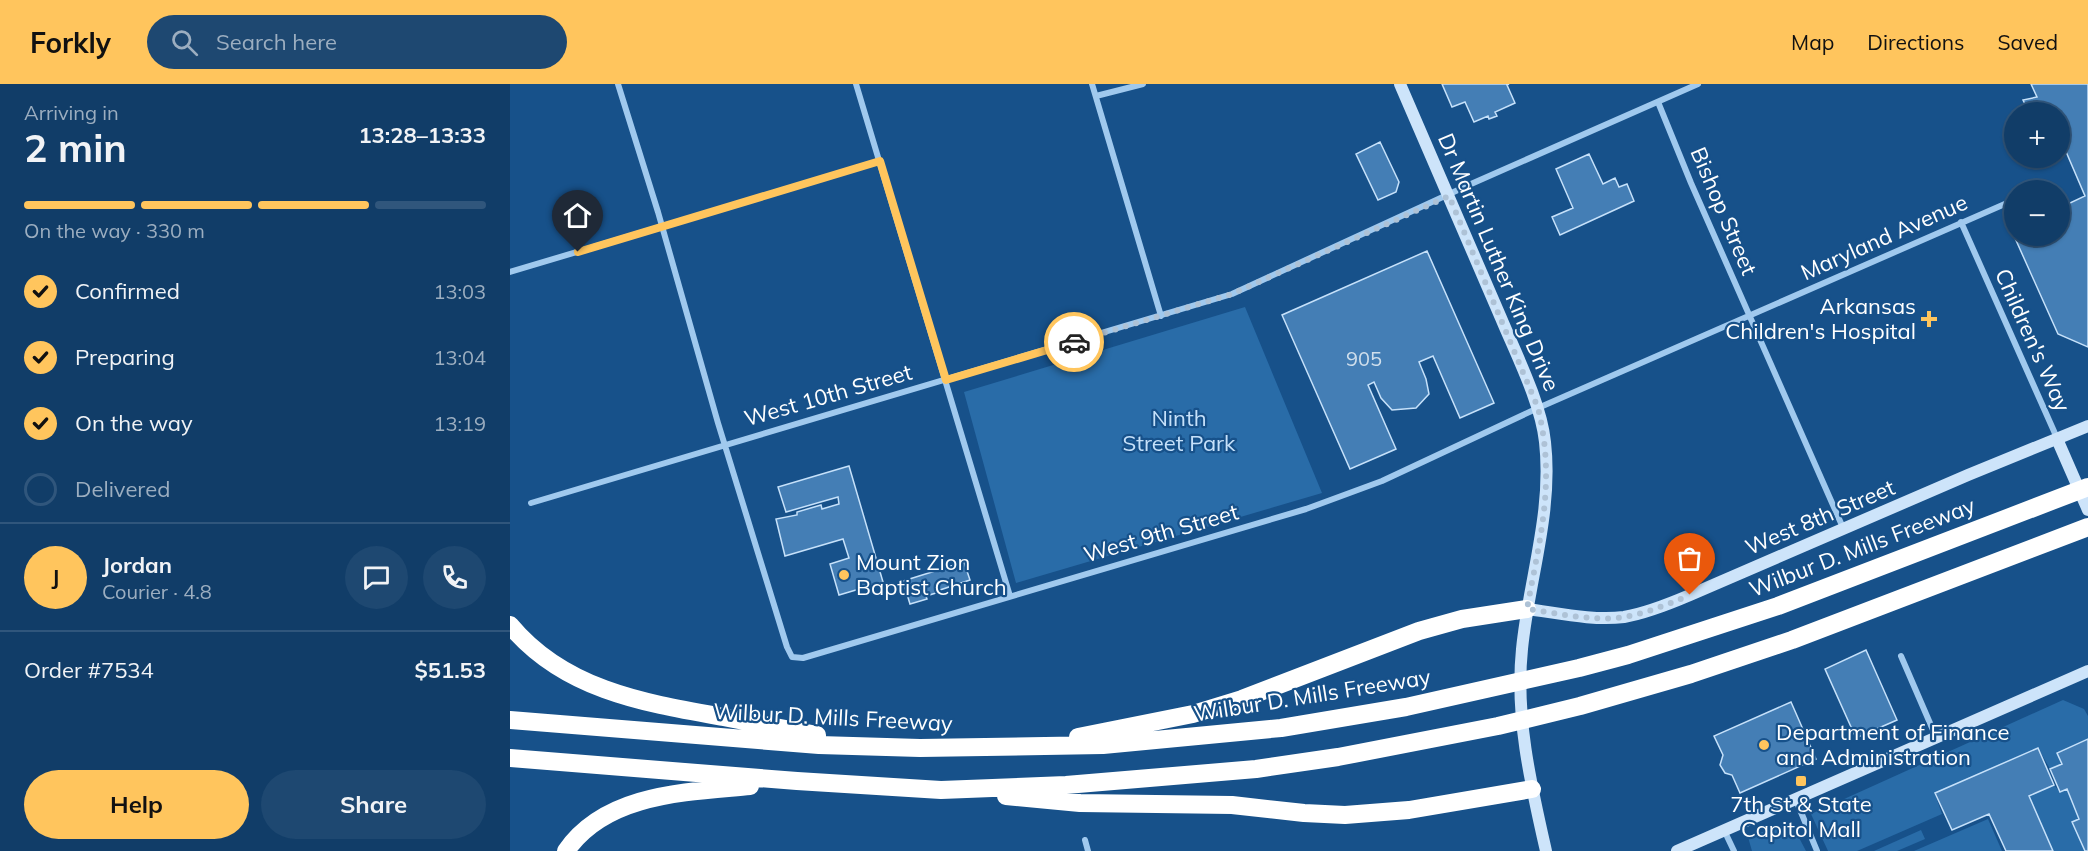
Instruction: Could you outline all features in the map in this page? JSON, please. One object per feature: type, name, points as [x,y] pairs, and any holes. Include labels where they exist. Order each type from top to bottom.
[{"type":"highway","name":"Wilbur D. Mills Freeway","points":[[510,720],[819,745],[880,747],[1103,745],[1281,728],[1406,707],[1579,668],[1679,639],[1778,606],[2088,487]]},
{"type":"highway","points":[[941,790],[1066,785],[1256,769],[1378,750],[1498,726],[1631,692],[1723,663],[1824,628],[2088,527]]},
{"type":"highway","points":[[1030,747],[1193,714],[1276,687],[1419,631],[1462,619],[1527,609]]},
{"type":"highway","points":[[510,625],[536,652],[554,665],[577,678],[618,694],[686,711],[880,747]]},
{"type":"highway","points":[[510,758],[941,790],[1080,803],[1232,805],[1345,815],[1409,810],[1532,789]]},
{"type":"highway","points":[[566,851],[578,836],[602,818],[625,806],[648,799],[666,794],[798,781]]},
{"type":"street","points":[[618,84],[725,444]]},
{"type":"street","points":[[856,84],[1010,596]]},
{"type":"street","points":[[1092,84],[1161,316]]},
{"type":"street","points":[[1096,96],[1143,84]]},
{"type":"street","name":"Dr Martin Luther King Drive","points":[[1400,84],[1538,408],[1545,438],[1547,490],[1522,650],[1521,707],[1527,765],[1546,851]]},
{"type":"street","name":"West 10th Street","points":[[531,503],[1232,294],[1471,184],[1698,84]]},
{"type":"street","name":"Bishop Street","points":[[1658,102],[1845,530]]},
{"type":"street","points":[[510,272],[880,161]]},
{"type":"street","name":"Maryland Avenue","points":[[1538,408],[2004,204]]},
{"type":"street","name":"Children's Way","points":[[1961,222],[2058,439]]},
{"type":"street","name":"West 9th Street","points":[[725,444],[788,648],[792,657],[803,658],[1306,509],[1382,481],[1538,408]]},
{"type":"street","name":"West 8th Street","points":[[1527,609],[1608,618],[1624,617],[1647,611],[1845,530],[2088,426]]},
{"type":"street","points":[[2058,439],[2088,510]]},
{"type":"street","points":[[1901,656],[1936,737]]},
{"type":"street","points":[[1677,851],[2088,671]]},
{"type":"street","points":[[1795,799],[1817,851]]},
{"type":"street","points":[[1724,830],[1734,851]]},
{"type":"street","points":[[1085,840],[1088,851]]},
{"type":"green space","name":"Ninth Street Park","points":[[1245,307],[1322,493],[1016,583],[964,392]]},
{"type":"green space","points":[[2063,700],[2084,709],[2088,716],[2088,739],[2057,753],[2062,764],[2050,769],[2038,748],[1935,794],[1942,814],[1857,851],[1828,851],[1811,814]]},
{"type":"green space","points":[[2054,785],[2060,792],[2067,789],[2079,819],[2073,822],[2085,851],[2053,851],[2029,796]]},
{"type":"green space","points":[[1988,819],[2002,851],[1914,851]]},
{"type":"green space","points":[[1783,825],[1795,830],[1806,851],[1752,851],[1748,837]]},
{"type":"green space","points":[[1921,830],[1925,839],[1897,851],[1874,851]]},
{"type":"building","points":[[1442,84],[1509,84],[1507,85],[1515,103],[1495,112],[1497,116],[1489,119],[1488,116],[1474,122],[1465,102],[1452,107]]},
{"type":"building","points":[[2031,84],[2088,84],[2088,347],[2058,334],[2018,246],[2070,246],[2070,203],[2085,196],[2070,161],[2070,102],[2024,102],[2023,100],[2037,97]]},
{"type":"building","points":[[1380,142],[1399,182],[1396,192],[1378,200],[1356,154]]},
{"type":"building","points":[[1589,154],[1603,184],[1615,178],[1619,187],[1627,184],[1634,201],[1560,235],[1552,217],[1573,208],[1556,169]]},
{"type":"building","points":[[1427,251],[1494,403],[1460,418],[1433,356],[1419,362],[1429,394],[1416,408],[1392,410],[1381,398],[1374,382],[1368,385],[1396,449],[1350,469],[1282,315]]},
{"type":"building","name":"Mount Zion Baptist Church","points":[[849,466],[883,582],[839,595],[830,564],[849,558],[843,539],[785,556],[776,519],[797,515],[797,512],[821,505],[822,509],[839,504],[838,497],[786,512],[778,487]]},
{"type":"building","points":[[964,562],[970,580],[940,590],[926,596],[927,599],[910,604],[903,581]]},
{"type":"building","points":[[1866,650],[1897,720],[1856,738],[1825,669]]},
{"type":"building","name":"Department of Finance and Administration","points":[[1791,702],[1816,759],[1740,793],[1732,775],[1725,773],[1720,765],[1723,755],[1714,736]]},
{"type":"building","points":[[2088,739],[2088,851],[2085,851],[2072,822],[2079,819],[2067,789],[2060,792],[2050,769],[2062,764],[2057,753]]},
{"type":"building","points":[[2038,748],[2054,785],[2029,796],[2053,851],[2006,851],[1989,814],[1952,830],[1935,793]]},
{"type":"way so far","points":[[1074,342],[1232,294],[1449,196],[1538,408],[1545,438],[1548,466],[1546,503],[1527,609],[1608,618],[1624,617],[1690,595]]},
{"type":"place","name":"Arkansas Children's Hospital","points":[[1929,319]]},
{"type":"place","name":"Mount Zion Baptist Church","points":[[844,575]]},
{"type":"place","name":"Department of Finance and Administration","points":[[1764,745]]},
{"type":"place","name":"7th St & State Capitol Mall","points":[[1801,781]]},
{"type":"route","points":[[578,252],[880,161],[946,380],[1074,342]]}]
